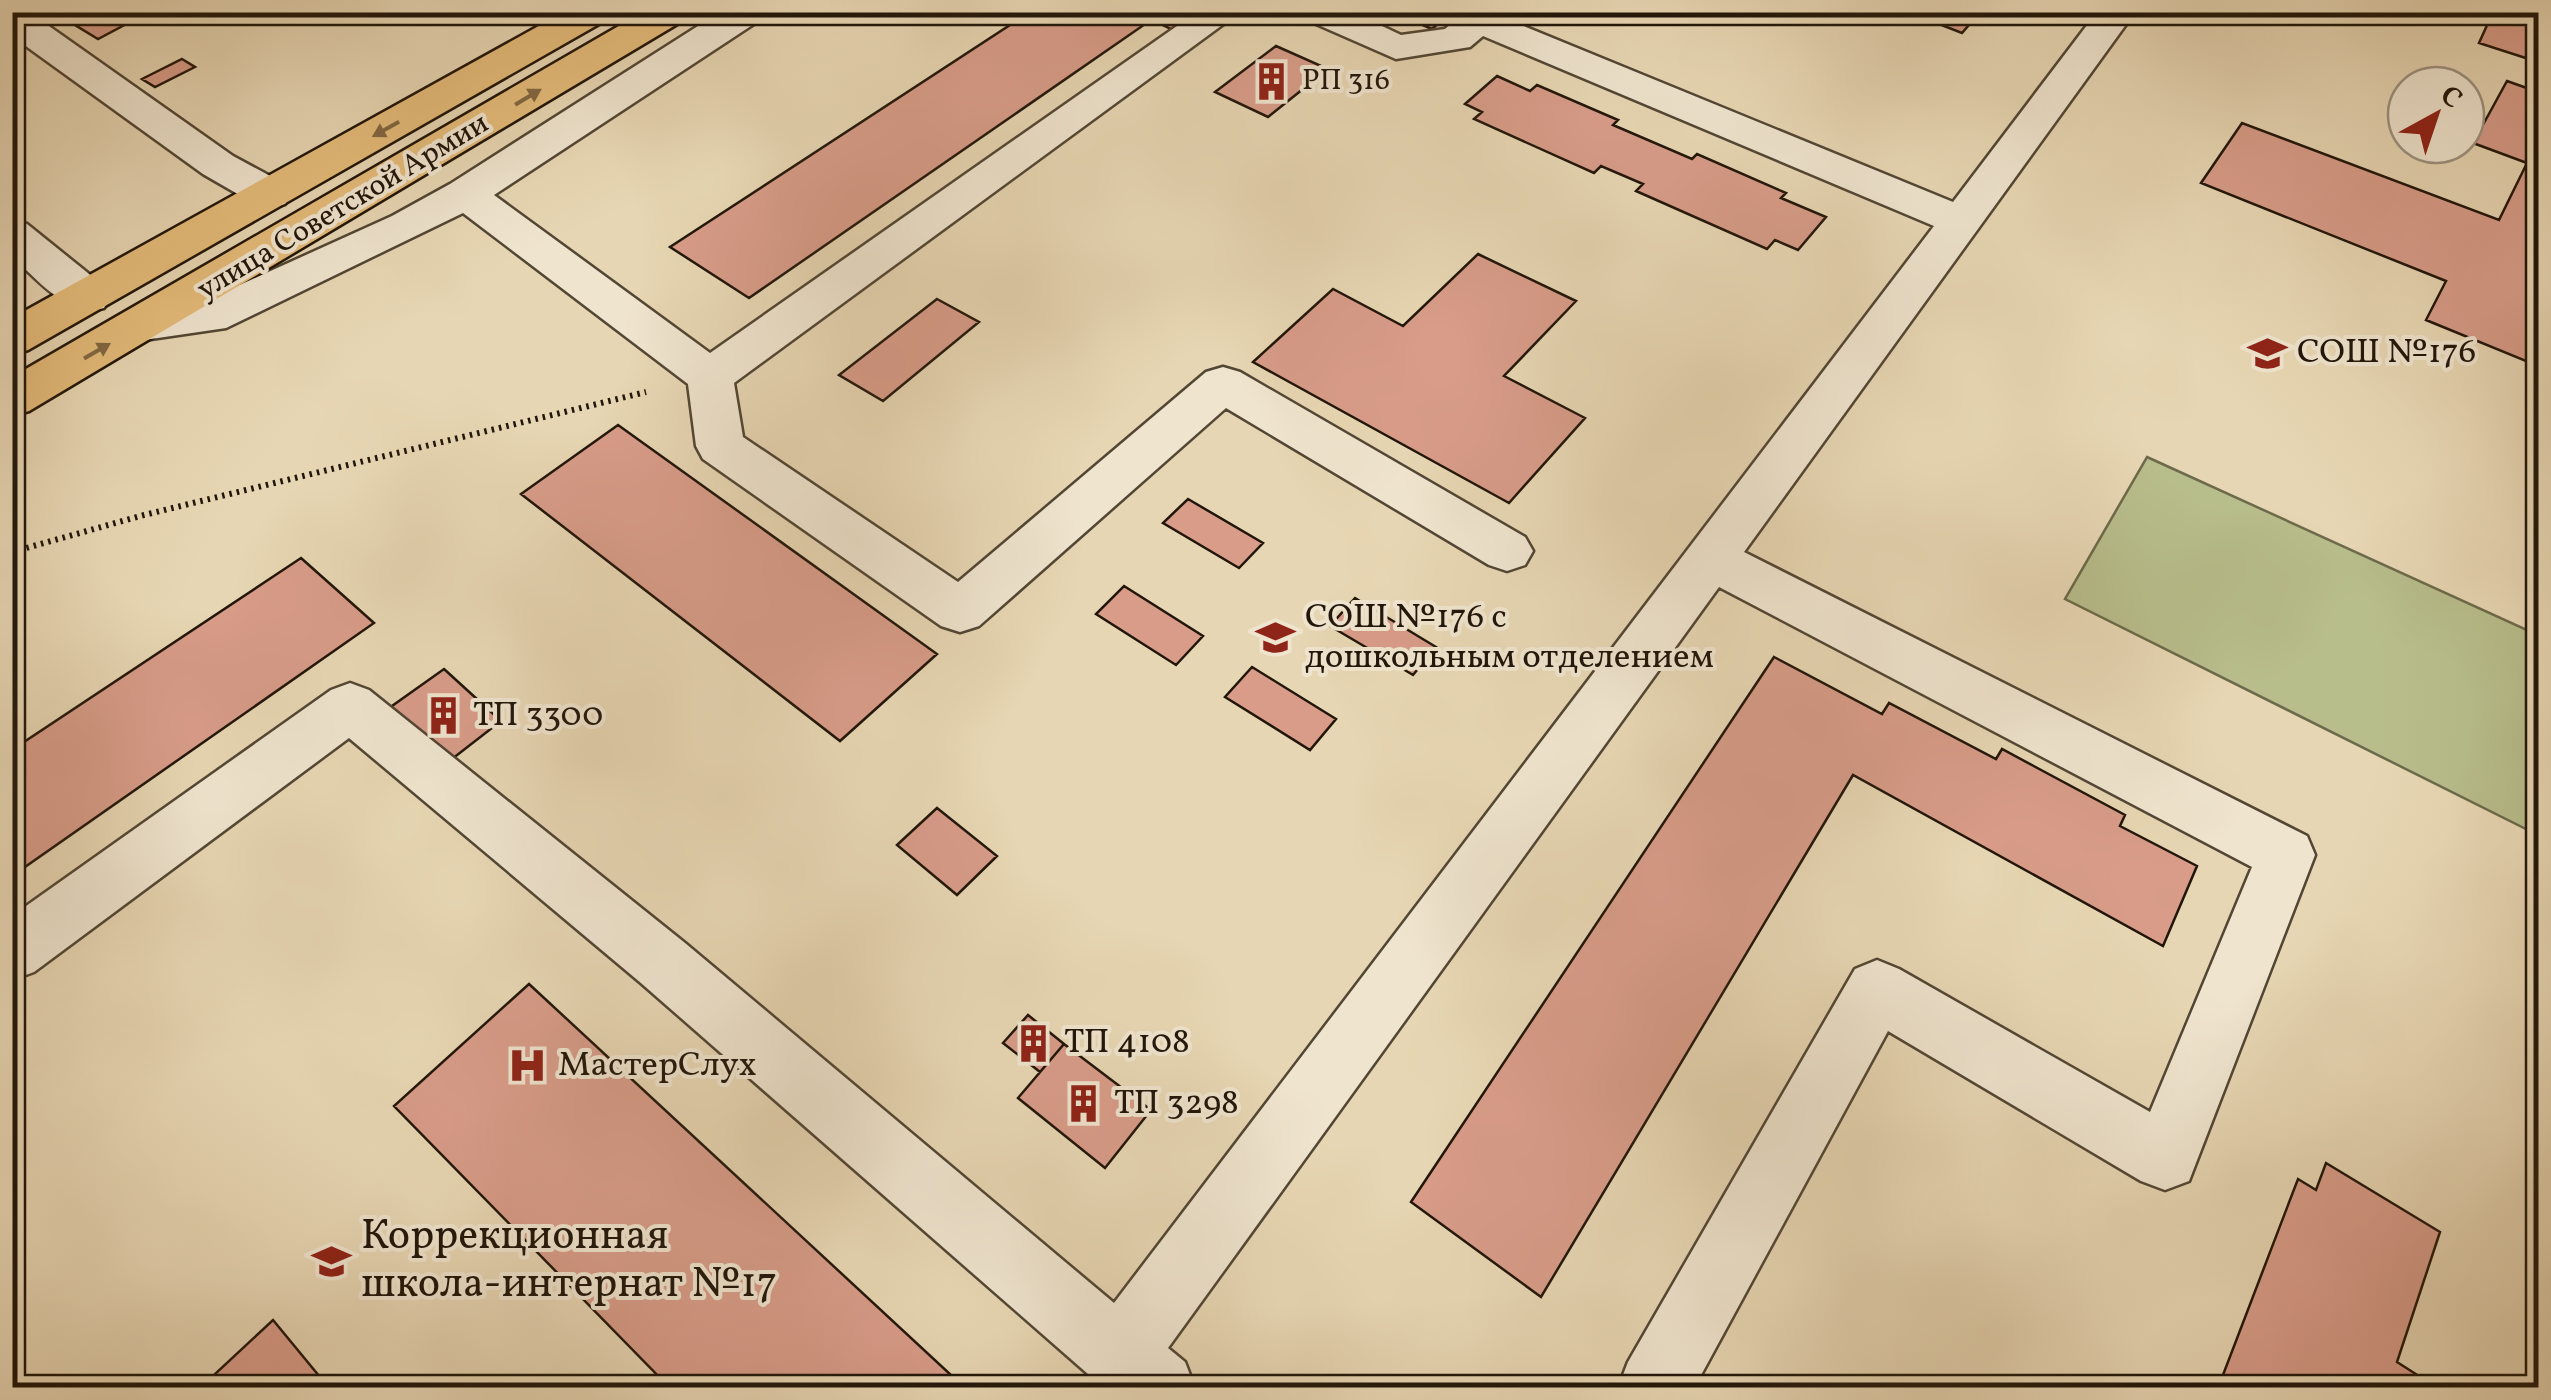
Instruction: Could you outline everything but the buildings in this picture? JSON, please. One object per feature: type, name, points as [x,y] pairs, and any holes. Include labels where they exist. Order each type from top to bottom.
[{"type":"main road","name":"улица Советской Армии","points":[[12,339],[593,12]]},
{"type":"main road","name":"улица Советской Армии","points":[[12,399],[671,12]]},
{"type":"street","points":[[144,324],[210,317],[465,194],[747,12]]},
{"type":"street","points":[[710,377],[1222,12]]},
{"type":"street","points":[[1320,12],[1396,46],[1456,39],[1484,17],[1961,221]]},
{"type":"street","points":[[12,952],[350,706],[663,963],[1140,1370],[1709,558],[2117,12]]},
{"type":"street","points":[[12,18],[218,165],[270,194]]},
{"type":"street","points":[[465,194],[710,377],[720,446],[960,611],[1224,384],[1508,551]]},
{"type":"street","points":[[12,234],[88,296]]},
{"type":"street","points":[[1654,1388],[1877,990],[2165,1157],[2286,855],[1709,558]]},
{"type":"path","points":[[12,552],[144,515],[710,377]]},
{"type":"green space","points":[[2147,457],[2538,635],[2538,835],[2065,599]]},
{"type":"place","name":"РП 316","points":[[1272,81]]},
{"type":"place","name":"СОШ №176","points":[[2267,353]]},
{"type":"place","name":"СОШ №176 с дошкольным отделением","points":[[1275,638]]},
{"type":"place","name":"ТП 3300","points":[[443,716]]},
{"type":"place","name":"ТП 4108","points":[[1034,1043]]},
{"type":"place","name":"МастерСлух","points":[[528,1066]]},
{"type":"place","name":"ТП 3298","points":[[1084,1104]]},
{"type":"place","name":"Коррекционная школа-интернат №17","points":[[331,1261]]}]
